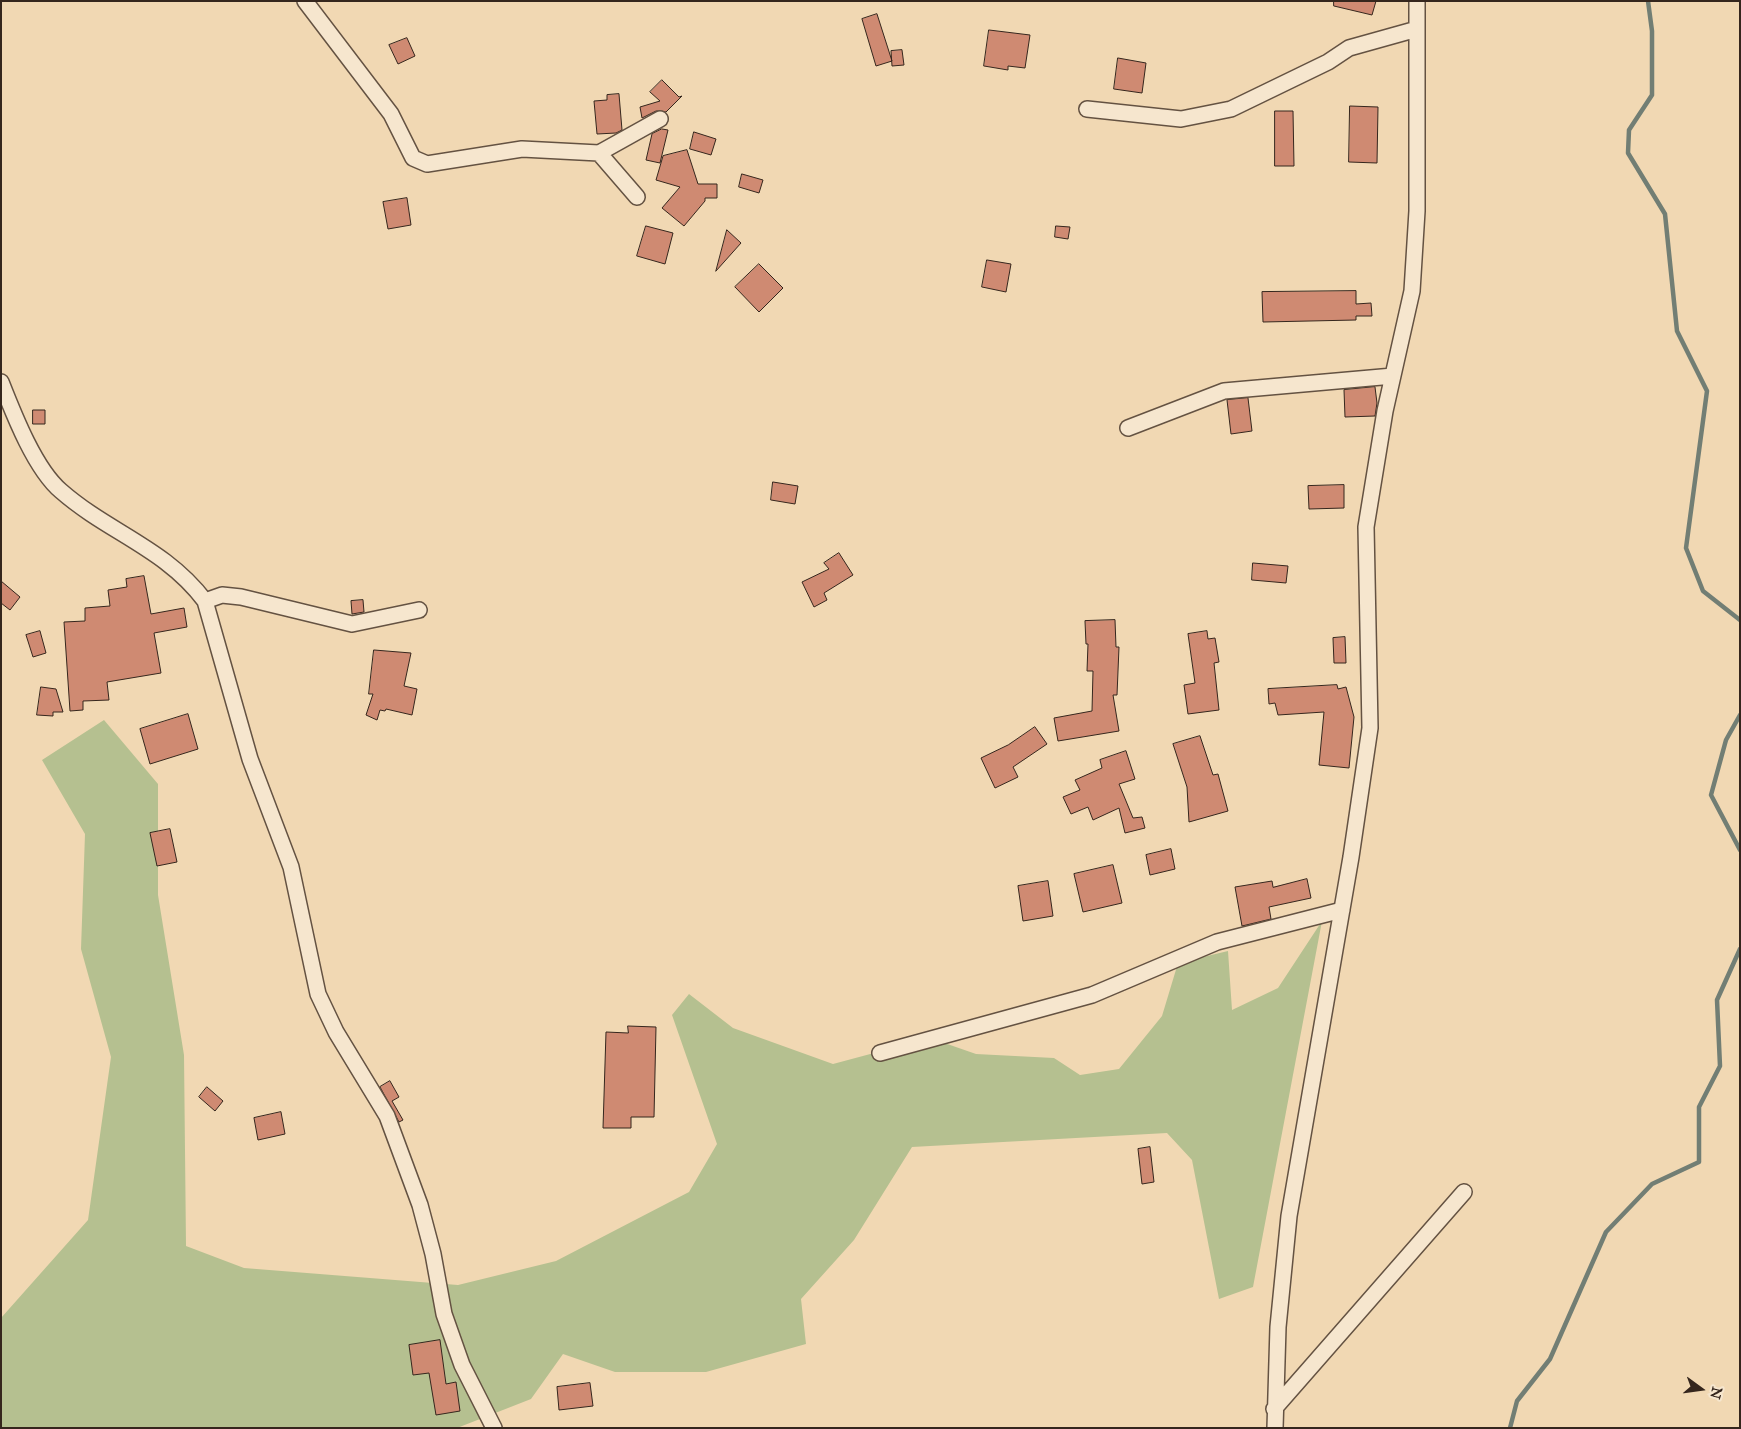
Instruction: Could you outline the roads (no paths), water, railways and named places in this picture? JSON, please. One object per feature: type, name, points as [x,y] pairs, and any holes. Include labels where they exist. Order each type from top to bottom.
[{"type":"street","points":[[305,1],[391,114],[413,158],[427,164],[522,149],[600,153],[660,119]]},
{"type":"street","points":[[1275,1428],[1274,1408],[1278,1327],[1289,1216],[1342,910],[1370,728],[1366,527],[1393,376],[1412,291],[1417,211],[1417,1]]},
{"type":"street","points":[[1087,109],[1181,118],[1231,109],[1328,62],[1349,48],[1417,29]]},
{"type":"street","points":[[600,153],[637,197]]},
{"type":"street","points":[[1128,428],[1224,391],[1393,376]]},
{"type":"street","points":[[1,382],[14,415],[45,474],[60,490],[84,508],[158,554],[192,584],[205,601],[250,759],[291,867],[318,994],[336,1032],[387,1116],[420,1205],[433,1254],[444,1314],[462,1364],[494,1428]]},
{"type":"street","points":[[205,601],[222,595],[241,597],[352,624],[419,610]]},
{"type":"street","points":[[880,1053],[1092,995],[1217,942],[1342,910]]},
{"type":"street","points":[[1274,1408],[1464,1192]]},
{"type":"waterway","points":[[1648,1],[1652,31],[1652,95],[1629,130],[1628,153],[1665,214],[1677,331],[1707,391],[1686,548],[1703,591],[1740,620]]},
{"type":"waterway","points":[[1740,715],[1726,740],[1711,795],[1740,850]]},
{"type":"waterway","points":[[1510,1428],[1517,1401],[1550,1359],[1606,1232],[1652,1184],[1699,1162],[1699,1107],[1720,1066],[1717,1000],[1740,949]]}]
